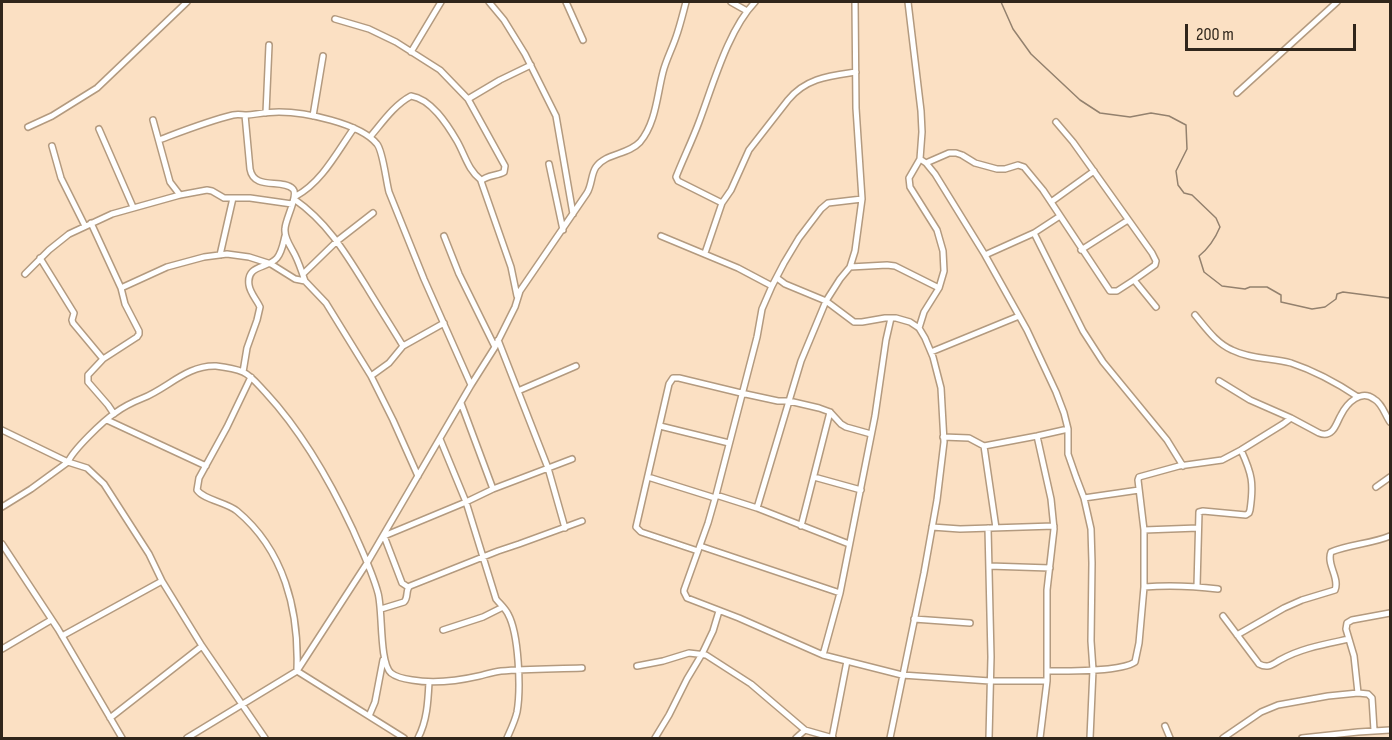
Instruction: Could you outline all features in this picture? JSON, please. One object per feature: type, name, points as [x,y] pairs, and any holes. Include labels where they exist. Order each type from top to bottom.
[{"type":"street","points":[[28,128],[97,88],[187,2]]},
{"type":"street","points":[[411,52],[441,2]]},
{"type":"street","points":[[489,2],[504,20],[531,65],[556,116],[573,214]]},
{"type":"street","points":[[566,2],[583,40]]},
{"type":"street","points":[[187,738],[297,670],[384,536],[495,347],[525,284],[588,193],[594,169],[614,155],[633,147],[647,131],[686,2]]},
{"type":"street","points":[[731,2],[747,11]]},
{"type":"street","points":[[722,203],[678,182],[676,177],[699,123],[719,65],[747,11],[755,2]]},
{"type":"street","points":[[757,508],[801,361],[826,301],[850,267],[855,251],[862,199],[855,2]]},
{"type":"street","points":[[908,2],[921,111],[920,159],[909,178],[910,187],[938,230],[943,251],[944,271],[939,288],[924,312],[919,328]]},
{"type":"street","points":[[1237,93],[1337,2]]},
{"type":"street","points":[[335,19],[369,29],[396,42],[440,70],[468,99],[505,166],[501,174],[482,180]]},
{"type":"street","points":[[266,112],[269,45]]},
{"type":"street","points":[[313,116],[323,56]]},
{"type":"street","points":[[468,99],[531,65]]},
{"type":"street","points":[[705,253],[722,203],[748,150],[794,93],[821,78],[856,72]]},
{"type":"street","points":[[370,137],[388,116],[411,96],[419,98],[442,118],[474,174],[482,180],[511,267],[518,298]]},
{"type":"street","points":[[159,140],[230,116],[266,112],[313,116],[342,124],[370,137],[381,151],[389,192],[424,279],[471,385]]},
{"type":"street","points":[[243,372],[247,348],[260,307],[250,289],[250,276],[262,265],[271,264],[279,257],[284,230],[296,192],[291,188],[259,181],[252,176],[245,115]]},
{"type":"street","points":[[153,120],[170,182],[180,195]]},
{"type":"street","points":[[926,164],[949,153],[956,153],[975,163],[997,169],[1021,165],[1029,172],[1051,202],[1110,291],[1117,291],[1155,266],[1156,261],[1143,238],[1073,141],[1056,122]]},
{"type":"street","points":[[99,129],[133,207]]},
{"type":"street","points":[[294,200],[319,177],[354,129]]},
{"type":"street","points":[[52,146],[61,178],[88,224],[138,327],[139,334],[103,359],[87,378],[87,382],[114,414]]},
{"type":"street","points":[[920,159],[935,174],[957,208],[1027,330],[1056,392],[1068,429],[1068,454],[1084,498],[1091,529],[1091,641],[1094,670],[1090,738]]},
{"type":"street","points":[[549,164],[563,230]]},
{"type":"street","points":[[1051,202],[1094,171]]},
{"type":"street","points":[[25,274],[69,234],[88,224],[133,207],[207,190],[224,198],[294,200],[309,209],[321,221],[346,253],[403,346]]},
{"type":"street","points":[[220,255],[233,198]]},
{"type":"street","points":[[862,199],[828,203],[820,209],[772,286],[762,309],[757,337],[716,496],[684,592],[687,598],[822,655],[902,675],[990,681],[1047,681]]},
{"type":"street","points":[[303,274],[373,213]]},
{"type":"street","points":[[985,255],[1034,233],[1060,216]]},
{"type":"street","points":[[1082,250],[1128,220]]},
{"type":"street","points":[[1034,233],[1083,331],[1103,362],[1167,440],[1183,466]]},
{"type":"street","points":[[285,234],[305,281],[326,303],[371,376],[418,476]]},
{"type":"street","points":[[444,236],[459,274],[495,347]]},
{"type":"street","points":[[661,236],[705,253],[772,286]]},
{"type":"street","points":[[121,288],[166,267],[220,255],[249,257],[271,264],[295,279],[305,281]]},
{"type":"street","points":[[40,258],[74,313],[73,323],[103,359]]},
{"type":"street","points":[[850,267],[896,266],[939,288]]},
{"type":"street","points":[[777,278],[785,284],[826,301],[854,322],[891,318],[910,322],[919,328],[931,352],[941,388],[943,437],[937,500],[890,738]]},
{"type":"street","points":[[1134,280],[1156,307]]},
{"type":"street","points":[[1195,315],[1216,340],[1231,350],[1311,370],[1358,397]]},
{"type":"street","points":[[931,352],[1019,316]]},
{"type":"street","points":[[822,655],[840,593],[872,434],[891,318]]},
{"type":"street","points":[[371,376],[389,363],[403,346],[444,322]]},
{"type":"street","points":[[498,340],[548,468],[565,528]]},
{"type":"street","points":[[2,507],[68,462],[78,447],[114,414],[176,378],[206,367],[218,366],[243,372],[251,377],[283,412],[308,449],[331,486],[367,563],[381,609],[384,658],[378,693],[369,717]]},
{"type":"street","points":[[518,391],[576,366]]},
{"type":"street","points":[[251,377],[197,483],[198,492],[234,508],[267,544],[281,569],[292,603],[297,632],[297,670]]},
{"type":"street","points":[[840,593],[641,532],[636,525],[669,384],[673,378],[778,401],[789,401],[830,412],[846,427],[872,434]]},
{"type":"street","points":[[1219,381],[1250,400],[1323,435],[1332,431],[1349,403],[1366,395],[1374,398],[1380,404],[1390,422]]},
{"type":"street","points":[[461,404],[493,489]]},
{"type":"street","points":[[801,526],[830,412]]},
{"type":"street","points":[[1047,671],[1094,670],[1127,666],[1136,662],[1144,587],[1144,530],[1138,480],[1140,477],[1183,466],[1222,460],[1291,418]]},
{"type":"street","points":[[107,420],[206,466]]},
{"type":"street","points":[[660,426],[729,443]]},
{"type":"street","points":[[943,437],[969,438],[984,446],[1068,429]]},
{"type":"street","points":[[2,430],[68,462],[87,468],[104,484],[202,646],[265,738]]},
{"type":"street","points":[[1037,436],[1051,499],[1054,526],[1047,590],[1046,697],[1040,738]]},
{"type":"street","points":[[440,439],[466,502],[496,599],[510,618],[519,670],[517,712],[507,738]]},
{"type":"street","points":[[984,446],[996,528]]},
{"type":"street","points":[[1197,586],[1198,514],[1201,511],[1246,515],[1249,513],[1253,481],[1241,450]]},
{"type":"street","points":[[384,536],[493,489],[572,459]]},
{"type":"street","points":[[648,477],[757,508],[849,544]]},
{"type":"street","points":[[814,477],[861,490]]},
{"type":"street","points":[[1376,487],[1390,477]]},
{"type":"street","points":[[1084,498],[1139,490]]},
{"type":"street","points":[[384,536],[402,584],[408,587],[484,556],[582,521]]},
{"type":"street","points":[[932,527],[960,529],[1054,526]]},
{"type":"street","points":[[988,528],[992,657],[989,738]]},
{"type":"street","points":[[1144,530],[1198,528]]},
{"type":"street","points":[[1237,635],[1284,608],[1335,590],[1337,585],[1329,557],[1331,552],[1390,536]]},
{"type":"street","points":[[2,544],[62,636],[122,738]]},
{"type":"street","points":[[989,566],[1050,568]]},
{"type":"street","points":[[62,636],[162,580]]},
{"type":"street","points":[[1144,587],[1168,585],[1218,589]]},
{"type":"street","points":[[381,609],[404,602],[407,598],[408,587]]},
{"type":"street","points":[[443,630],[483,617],[503,607]]},
{"type":"street","points":[[655,738],[702,654],[713,631],[719,610]]},
{"type":"street","points":[[1358,693],[1354,656],[1346,629],[1347,623],[1390,613]]},
{"type":"street","points":[[1223,616],[1259,664],[1266,667],[1312,647],[1349,639]]},
{"type":"street","points":[[914,619],[970,623]]},
{"type":"street","points":[[2,649],[51,620]]},
{"type":"street","points":[[110,718],[202,646]]},
{"type":"street","points":[[637,666],[663,661],[689,652],[702,654],[751,684],[805,730],[832,738],[847,661]]},
{"type":"street","points":[[384,658],[392,674],[406,679],[429,682],[470,678],[500,671],[582,668]]},
{"type":"street","points":[[297,670],[404,738]]},
{"type":"street","points":[[418,738],[426,715],[429,682]]},
{"type":"street","points":[[1222,738],[1261,712],[1278,705],[1358,693],[1368,694],[1372,698],[1374,730]]},
{"type":"street","points":[[1165,726],[1170,738]]},
{"type":"street","points":[[796,738],[805,730]]},
{"type":"street","points":[[1302,738],[1390,730]]},
{"type":"waterway","points":[[1001,2],[1013,29],[1031,54],[1080,100],[1100,113],[1130,117],[1151,113],[1169,116],[1186,125],[1187,149],[1176,171],[1178,185],[1184,193],[1192,195],[1216,218],[1220,227],[1206,250],[1199,256],[1204,272],[1222,286],[1245,289],[1267,287],[1281,295],[1281,302],[1312,309],[1325,307],[1336,299],[1337,294],[1343,292],[1389,298],[1390,296]]}]
